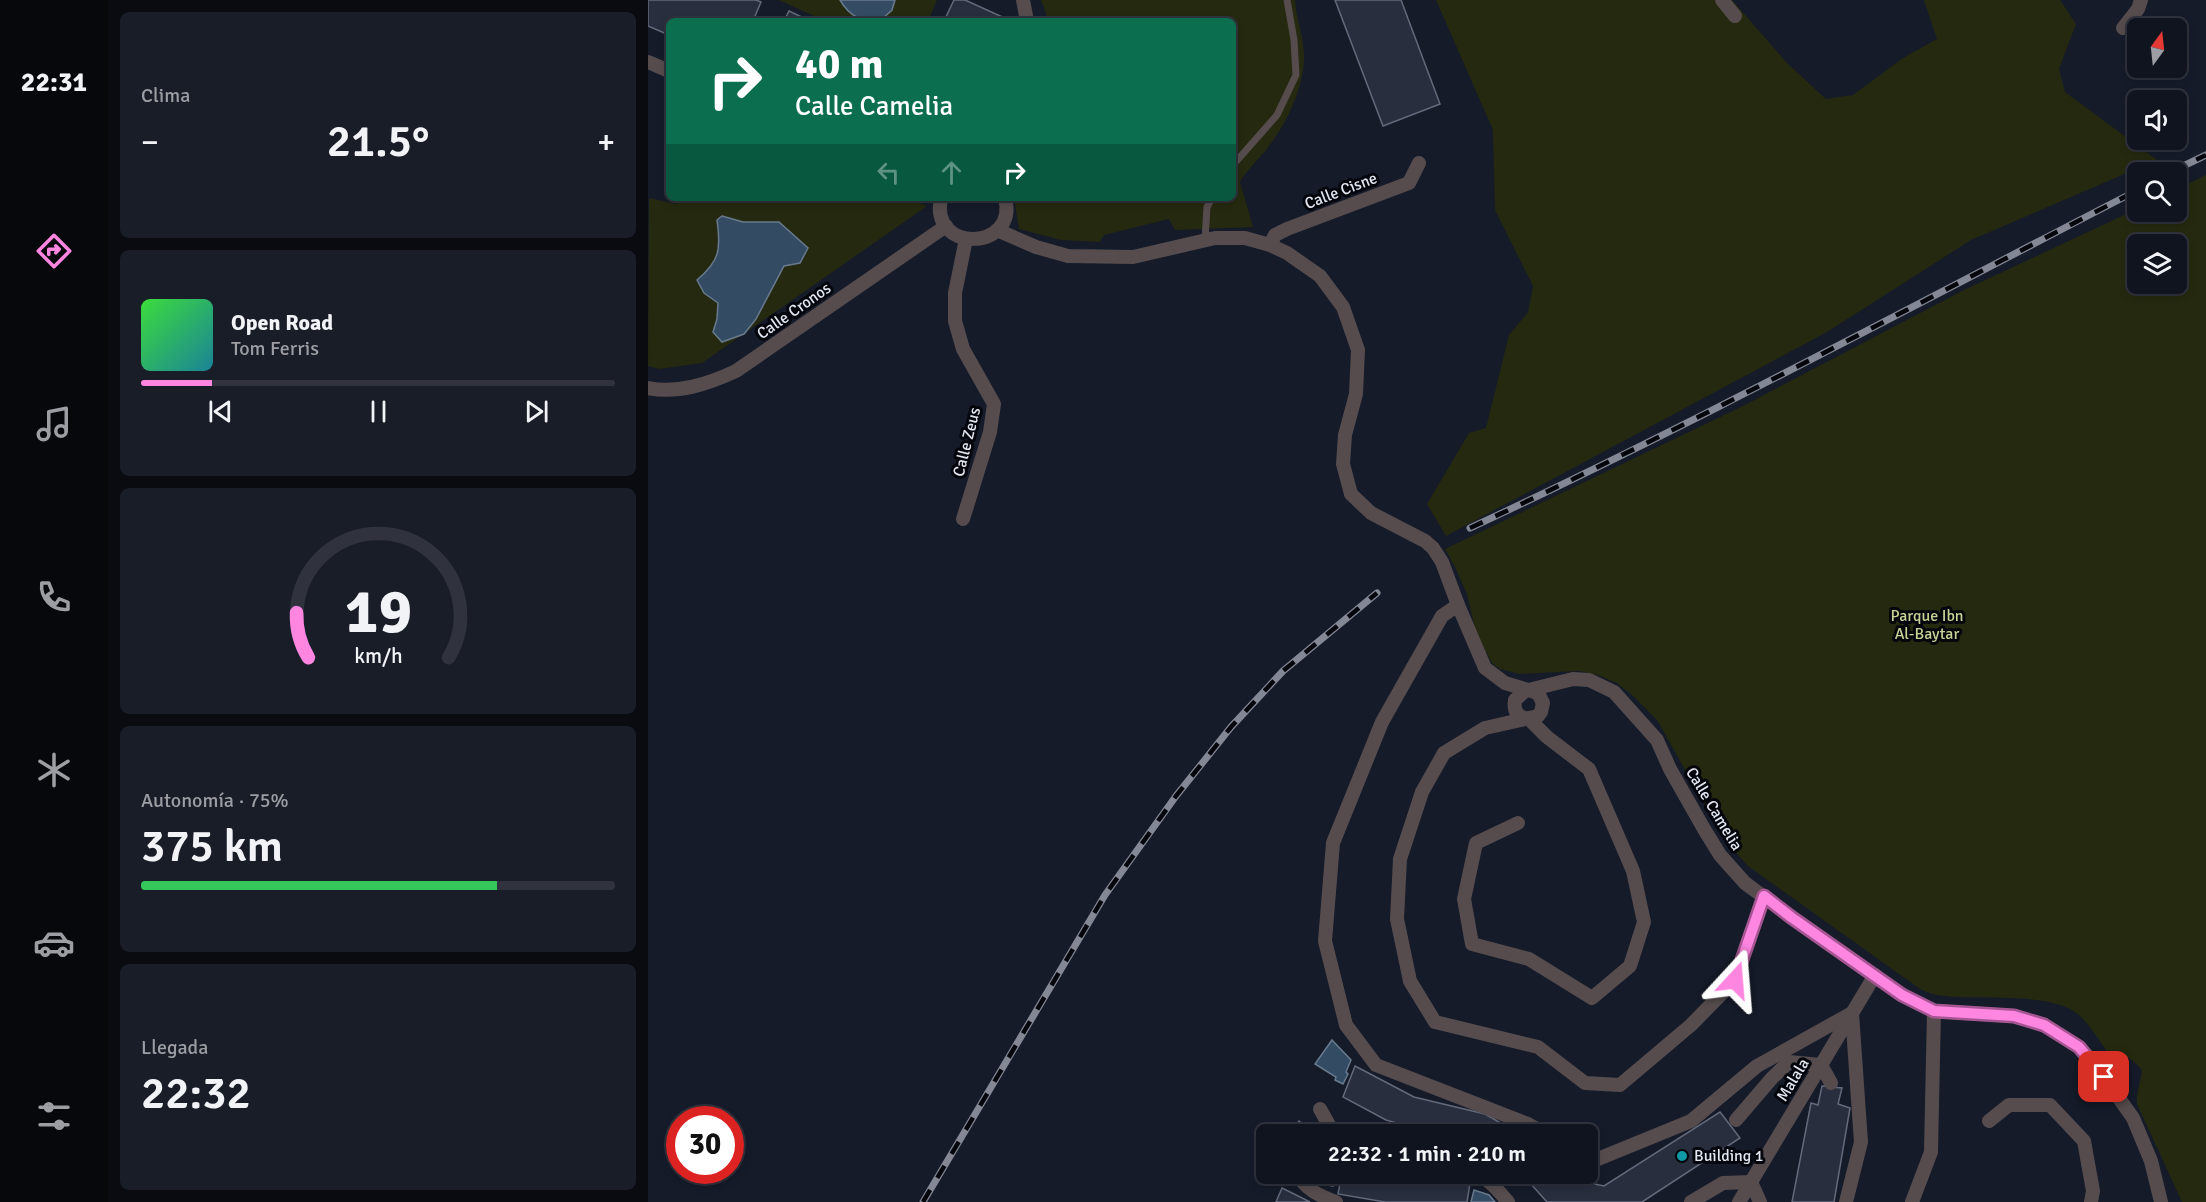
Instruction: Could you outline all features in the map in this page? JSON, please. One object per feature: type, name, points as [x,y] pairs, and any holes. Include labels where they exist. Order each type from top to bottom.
[{"type":"street","points":[[1023,0],[1026,18]]},
{"type":"street","points":[[1722,0],[1735,16]]},
{"type":"street","points":[[2123,28],[2138,9],[2141,0]]},
{"type":"street","points":[[648,62],[666,70]]},
{"type":"street","name":"Calle Cisne","points":[[1270,245],[1275,235],[1287,229],[1409,183],[1419,163]]},
{"type":"street","points":[[941,201],[941,216],[946,226],[958,237],[977,240],[988,237],[997,230],[1006,212],[1005,201]]},
{"type":"street","name":"Calle Cronos","points":[[648,388],[666,392],[703,385],[736,371],[946,226]]},
{"type":"street","points":[[997,230],[1036,248],[1068,256],[1133,257],[1215,238],[1245,238],[1270,245],[1287,253],[1320,276],[1343,307],[1358,350],[1356,394],[1345,435],[1343,464],[1351,494],[1371,513],[1425,541],[1433,548],[1442,562],[1485,668],[1505,684],[1539,695],[1543,703],[1541,712],[1534,718],[1485,728],[1444,753],[1422,792],[1400,858],[1397,919],[1410,981],[1435,1022],[1538,1047],[1585,1083],[1620,1085],[1691,1025],[1735,980],[1764,896]]},
{"type":"street","name":"Calle Zeus","points":[[963,519],[990,432],[994,404],[963,349],[956,321],[955,292],[966,239]]},
{"type":"street","points":[[1458,605],[1442,616],[1382,722],[1333,843],[1325,940],[1346,1025],[1376,1065],[1528,1124]]},
{"type":"street","name":"Calle Camelia","points":[[1530,691],[1573,679],[1589,680],[1614,692],[1657,740],[1670,769],[1720,855],[1745,883],[1902,995],[1934,1011],[2014,1016],[2044,1025],[2079,1047],[2133,1118],[2151,1161],[2161,1202]]},
{"type":"street","points":[[1518,823],[1476,843],[1464,898],[1472,944],[1529,959],[1592,998],[1630,966],[1644,922],[1632,871],[1589,769],[1547,737],[1529,719],[1517,714],[1514,705],[1517,696],[1530,691]]},
{"type":"street","name":"Malala","points":[[1739,1202],[1875,975]]},
{"type":"street","points":[[1912,1202],[1931,1152],[1934,1011]]},
{"type":"street","points":[[1598,1159],[1691,1122],[1757,1066],[1852,1013],[1861,1142],[1846,1202]]},
{"type":"street","points":[[1736,1120],[1789,1062],[1821,1065],[1831,1083]]},
{"type":"street","points":[[1989,1121],[2008,1106],[2050,1106],[2084,1142],[2093,1191],[2091,1202]]},
{"type":"street","points":[[1320,1109],[1328,1124]]},
{"type":"street","points":[[1691,1202],[1723,1182],[1751,1182],[1760,1202]]},
{"type":"street","points":[[1303,1184],[1336,1202]]},
{"type":"street","points":[[1491,1184],[1508,1202]]},
{"type":"lane","points":[[1236,162],[1277,115],[1296,75],[1294,40],[1287,0]]},
{"type":"lane","points":[[1205,240],[1207,207],[1210,201]]},
{"type":"green space","points":[[779,0],[937,0],[929,18],[818,18]]},
{"type":"green space","points":[[1041,0],[1295,0],[1304,52],[1300,84],[1292,108],[1280,130],[1240,182],[1253,227],[1175,230],[1169,219],[1104,235],[1100,242],[1061,240],[1019,229],[1014,201],[1236,201],[1236,18],[1047,18]]},
{"type":"green space","points":[[1436,0],[1732,0],[1787,63],[1826,99],[1853,95],[1903,58],[1937,39],[1924,0],[2060,0],[2076,24],[2059,69],[2065,92],[2127,138],[2127,150],[2143,150],[2157,160],[2127,162],[2127,173],[1971,240],[1827,332],[1446,536],[1427,504],[1469,433],[1486,428],[1509,335],[1528,312],[1533,286],[1495,210],[1493,130]]},
{"type":"green space","name":"Parque Ibn Al-Baytar","points":[[2206,175],[2206,1202],[2182,1202],[2137,1104],[2142,1070],[2134,1062],[2124,1055],[2109,1054],[2081,1017],[2069,1008],[2034,1000],[1935,995],[1920,989],[1748,866],[1724,839],[1657,720],[1617,683],[1598,675],[1579,671],[1520,674],[1500,669],[1492,663],[1476,633],[1467,594],[1445,549],[1741,407],[1964,290],[2127,214],[2127,222],[2187,222],[2187,184]]},
{"type":"green space","points":[[649,198],[676,204],[678,201],[915,201],[927,206],[702,363],[659,369],[648,366]]},
{"type":"water","points":[[840,0],[895,0],[892,10],[883,18],[860,18],[848,10]]},
{"type":"water","points":[[722,216],[743,222],[779,222],[808,248],[800,263],[784,266],[756,319],[744,334],[722,342],[713,332],[718,303],[704,293],[697,280],[710,267],[717,254],[719,239],[717,220]]},
{"type":"water","points":[[1332,1040],[1351,1060],[1343,1084],[1315,1064]]},
{"type":"water","points":[[1474,1190],[1489,1195],[1495,1202],[1471,1202]]},
{"type":"building","points":[[648,0],[756,0],[761,2],[754,18],[666,18],[666,34],[648,26]]},
{"type":"building","points":[[954,0],[965,0],[1005,18],[945,18]]},
{"type":"building","points":[[1335,0],[1401,0],[1440,104],[1383,126]]},
{"type":"building","points":[[789,11],[804,18],[786,18]]},
{"type":"building","points":[[1355,1066],[1414,1097],[1485,1114],[1502,1124],[1400,1124],[1386,1120],[1343,1097]]},
{"type":"building","name":"Building 1","points":[[1822,1086],[1842,1088],[1838,1104],[1850,1108],[1834,1202],[1792,1202],[1811,1103],[1818,1105]]},
{"type":"building","name":"Building 1","points":[[1720,1112],[1740,1138],[1642,1202],[1547,1202],[1531,1184],[1604,1186]]},
{"type":"building","points":[[1340,1184],[1470,1184],[1467,1202],[1385,1202],[1338,1194]]},
{"type":"building","points":[[1282,1188],[1310,1202],[1276,1202]]},
{"type":"railway","points":[[2187,164],[2206,155]]},
{"type":"railway","points":[[1470,528],[1722,405],[2127,196]]},
{"type":"railway","points":[[923,1202],[1105,895],[1176,796],[1231,727],[1283,671],[1377,593]]},
{"type":"place","name":"Building 1","points":[[1682,1156]]},
{"type":"route","points":[[1735,980],[1764,896],[1902,995],[1934,1011],[2014,1016],[2044,1025],[2079,1047],[2104,1077]]}]
